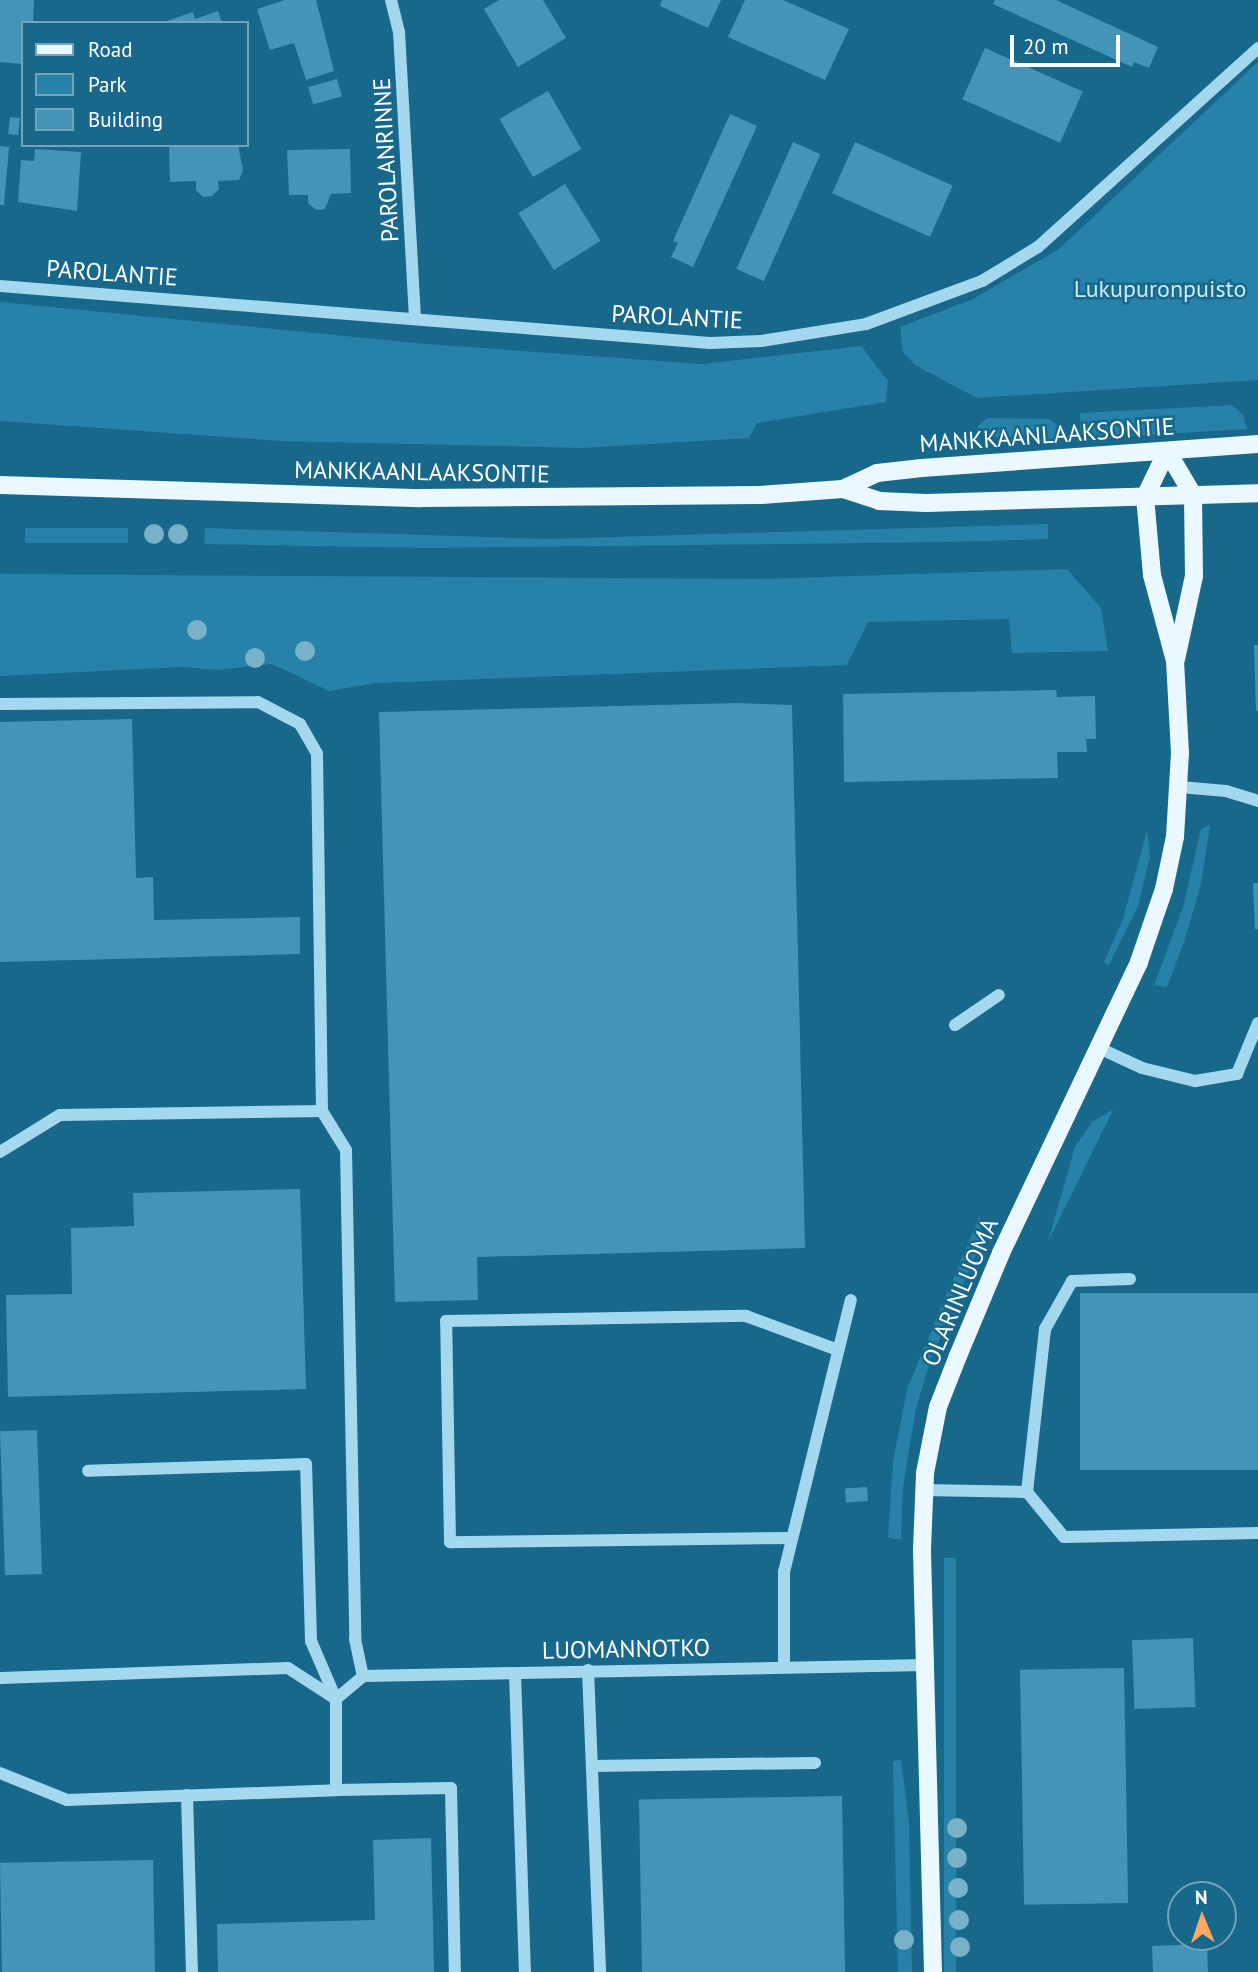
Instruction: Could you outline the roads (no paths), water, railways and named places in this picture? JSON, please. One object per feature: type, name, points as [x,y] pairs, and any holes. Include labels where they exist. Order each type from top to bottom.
[{"type":"main road","name":"MANKKAANLAAKSONTIE","points":[[0,485],[421,498],[747,495],[843,489],[877,473],[1258,444]]},
{"type":"main road","name":"OLARINLUOMA","points":[[1167,451],[1193,495],[1194,576],[1175,661]]},
{"type":"main road","points":[[1145,497],[1167,451]]},
{"type":"main road","name":"MANKKAANLAAKSONTIE","points":[[843,489],[879,501],[926,503],[1258,493]]},
{"type":"main road","name":"OLARINLUOMA","points":[[933,1972],[924,1490],[938,1407],[953,1369],[1001,1253],[1139,962],[1164,889],[1180,787],[1175,661],[1152,575],[1145,497]]},
{"type":"street","name":"PAROLANRINNE","points":[[391,0],[399,32],[415,319]]},
{"type":"street","name":"PAROLANTIE","points":[[0,286],[710,343],[761,341],[840,328],[910,310],[982,281],[1038,247],[1258,48]]},
{"type":"street","points":[[0,704],[220,699],[258,702],[300,724],[317,754],[322,1111],[346,1150],[355,1639],[363,1676],[336,1699]]},
{"type":"street","points":[[1180,787],[1227,791],[1258,801]]},
{"type":"street","points":[[955,1025],[999,995]]},
{"type":"street","points":[[1099,1048],[1142,1068],[1195,1081],[1237,1074],[1258,1023]]},
{"type":"street","points":[[1244,1056],[1258,1056]]},
{"type":"street","points":[[0,1152],[60,1115],[322,1111]]},
{"type":"street","points":[[1130,1279],[1072,1281],[1045,1329],[1027,1492],[1064,1537],[1258,1533]]},
{"type":"street","points":[[784,1667],[784,1572],[851,1300]]},
{"type":"street","points":[[792,1538],[450,1542],[446,1321],[746,1316],[838,1350]]},
{"type":"street","points":[[88,1471],[306,1464],[311,1641],[336,1699],[336,1790]]},
{"type":"street","points":[[924,1490],[1027,1492]]},
{"type":"street","name":"LUOMANNOTKO","points":[[363,1676],[926,1665]]},
{"type":"street","points":[[0,1678],[288,1668],[336,1699]]},
{"type":"street","points":[[588,1670],[600,1972]]},
{"type":"street","points":[[515,1673],[525,1972]]},
{"type":"street","points":[[592,1766],[815,1763]]},
{"type":"street","points":[[0,1773],[67,1800],[451,1788],[455,1972]]},
{"type":"street","points":[[187,1795],[192,1972]]},
{"type":"park label","name":"Lukupuronpuisto","points":[[1160,289]]}]
